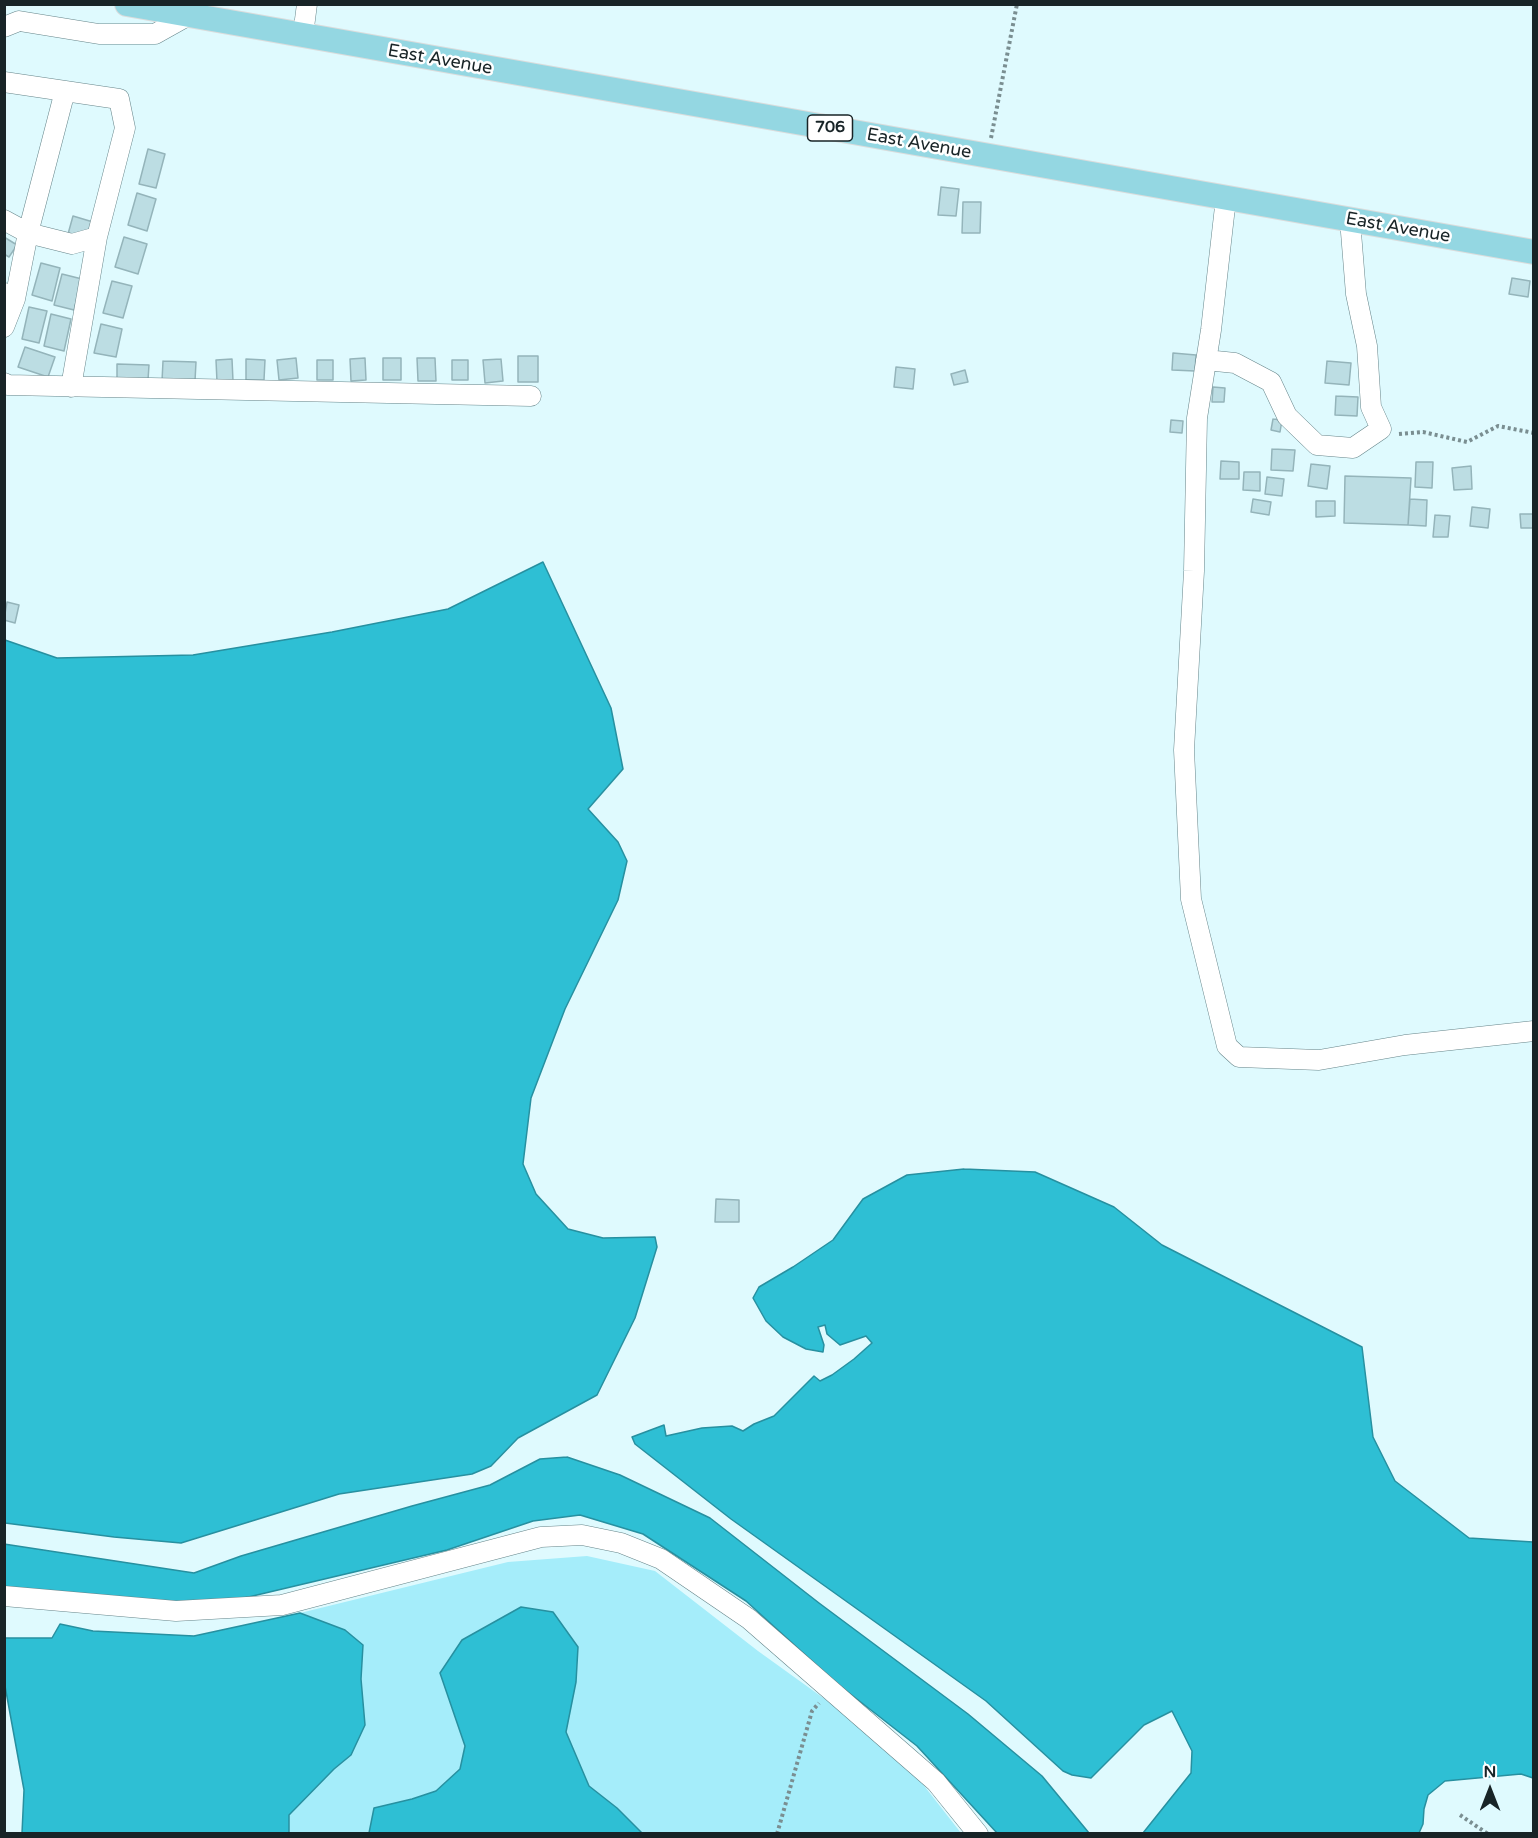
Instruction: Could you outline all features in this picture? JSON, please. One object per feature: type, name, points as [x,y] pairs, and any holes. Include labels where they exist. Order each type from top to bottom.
[{"type":"main road","name":"East Avenue","points":[[127,4],[1533,252]]},
{"type":"street","points":[[303,35],[307,4]]},
{"type":"street","points":[[4,27],[20,21],[99,34],[155,34],[189,15]]},
{"type":"street","points":[[4,82],[119,99],[125,128],[97,237],[71,387]]},
{"type":"street","points":[[4,327],[10,296],[65,91]]},
{"type":"street","points":[[1226,198],[1197,418],[1194,571],[1184,750],[1191,899],[1227,1046],[1239,1057],[1319,1060],[1405,1045],[1533,1031]]},
{"type":"street","points":[[4,220],[28,233],[72,244],[97,237]]},
{"type":"street","points":[[1206,360],[1235,363],[1271,382],[1287,416],[1317,445],[1353,448],[1381,429],[1371,407],[1367,346],[1356,294],[1350,220]]},
{"type":"street","points":[[4,383],[8,386],[531,396]]},
{"type":"street","points":[[4,1596],[176,1611],[282,1605],[542,1537],[582,1535],[621,1543],[661,1559],[749,1619],[936,1782],[978,1833]]},
{"type":"path","points":[[988,156],[1017,4]]},
{"type":"path","points":[[1381,429],[1383,434],[1423,432],[1467,442],[1498,426],[1533,434]]},
{"type":"path","points":[[777,1833],[812,1711],[831,1690]]},
{"type":"path","points":[[1460,1815],[1488,1833]]},
{"type":"shaded area","points":[[543,562],[611,708],[623,769],[588,809],[618,842],[627,861],[618,900],[565,1009],[531,1098],[523,1164],[536,1194],[568,1229],[603,1238],[655,1237],[657,1247],[635,1318],[597,1395],[518,1438],[491,1466],[472,1474],[339,1494],[181,1543],[5,1523],[5,640],[57,658],[193,655],[332,632],[448,609]]},
{"type":"shaded area","points":[[964,1169],[1035,1172],[1114,1207],[1162,1245],[1362,1347],[1373,1437],[1395,1481],[1469,1538],[1533,1542],[1533,1778],[1521,1774],[1445,1781],[1428,1795],[1423,1824],[1419,1833],[1143,1833],[1191,1773],[1192,1751],[1172,1711],[1144,1725],[1091,1778],[1063,1771],[986,1701],[731,1519],[635,1444],[632,1437],[664,1425],[666,1436],[702,1428],[732,1426],[743,1431],[774,1416],[814,1376],[820,1381],[854,1359],[872,1343],[866,1336],[840,1345],[827,1334],[825,1325],[818,1327],[824,1345],[823,1352],[806,1349],[783,1337],[766,1321],[753,1298],[759,1287],[833,1240],[863,1199],[907,1175]]},
{"type":"shaded area","points":[[567,1457],[620,1475],[710,1518],[968,1714],[1042,1776],[1089,1833],[997,1833],[917,1746],[835,1682],[746,1601],[643,1534],[580,1515],[533,1521],[447,1550],[202,1608],[5,1593],[4,1544],[194,1573],[241,1556],[490,1485],[540,1459]]},
{"type":"shaded area","points":[[587,1556],[655,1571],[758,1651],[840,1710],[918,1778],[961,1833],[642,1833],[617,1808],[589,1786],[566,1732],[576,1682],[465,1746],[460,1769],[436,1791],[375,1808],[369,1833],[289,1834],[289,1815],[351,1755],[363,1645],[345,1630],[300,1613],[508,1562]]},
{"type":"shaded area","points":[[521,1607],[553,1612],[578,1647],[576,1682],[566,1732],[589,1786],[617,1808],[642,1833],[369,1833],[374,1808],[436,1791],[460,1769],[465,1746],[440,1673],[462,1640]]},
{"type":"shaded area","points":[[300,1613],[345,1630],[363,1645],[361,1679],[365,1725],[351,1755],[289,1815],[289,1833],[22,1833],[24,1790],[5,1686],[5,1638],[52,1638],[60,1624],[93,1631],[194,1636]]},
{"type":"building","points":[[148,149],[165,154],[156,188],[139,184]]},
{"type":"building","points":[[941,187],[959,189],[956,216],[938,215]]},
{"type":"building","points":[[137,193],[156,199],[147,231],[128,225]]},
{"type":"building","points":[[963,202],[981,202],[980,233],[962,233]]},
{"type":"building","points":[[73,216],[93,222],[87,240],[68,234]]},
{"type":"building","points":[[4,237],[17,245],[9,257],[4,254]]},
{"type":"building","points":[[124,237],[147,244],[138,274],[115,267]]},
{"type":"building","points":[[41,263],[60,268],[52,301],[32,295]]},
{"type":"building","points":[[62,274],[82,279],[74,310],[54,305]]},
{"type":"building","points":[[1512,278],[1530,281],[1528,297],[1509,294]]},
{"type":"building","points":[[112,281],[132,286],[123,318],[103,313]]},
{"type":"building","points":[[29,307],[47,311],[39,343],[22,339]]},
{"type":"building","points":[[51,314],[71,319],[64,351],[44,346]]},
{"type":"building","points":[[101,324],[122,329],[116,357],[94,353]]},
{"type":"building","points":[[25,347],[55,357],[48,377],[18,367]]},
{"type":"building","points":[[1173,353],[1196,355],[1195,371],[1172,370]]},
{"type":"building","points":[[518,356],[538,356],[538,382],[518,382]]},
{"type":"building","points":[[296,358],[298,378],[279,380],[277,360]]},
{"type":"building","points":[[365,358],[366,380],[351,381],[350,359]]},
{"type":"building","points":[[383,358],[401,358],[401,380],[383,380]]},
{"type":"building","points":[[417,358],[435,358],[436,381],[418,381]]},
{"type":"building","points":[[232,359],[233,381],[217,382],[216,360]]},
{"type":"building","points":[[246,359],[265,360],[264,380],[246,380]]},
{"type":"building","points":[[501,359],[503,381],[485,383],[483,360]]},
{"type":"building","points":[[317,360],[333,360],[333,380],[317,380]]},
{"type":"building","points":[[452,360],[468,360],[468,380],[452,380]]},
{"type":"building","points":[[163,361],[196,362],[195,381],[162,381]]},
{"type":"building","points":[[1327,361],[1351,363],[1349,385],[1325,383]]},
{"type":"building","points":[[117,364],[149,365],[148,380],[117,379]]},
{"type":"building","points":[[896,367],[915,369],[913,389],[894,387]]},
{"type":"building","points":[[965,370],[968,382],[954,385],[951,374]]},
{"type":"building","points":[[1213,387],[1225,388],[1224,402],[1212,402]]},
{"type":"building","points":[[1336,396],[1358,397],[1357,416],[1335,415]]},
{"type":"building","points":[[1273,419],[1282,420],[1280,432],[1271,430]]},
{"type":"building","points":[[1171,420],[1183,421],[1182,433],[1170,432]]},
{"type":"building","points":[[1272,449],[1295,450],[1293,471],[1271,470]]},
{"type":"building","points":[[1221,461],[1239,462],[1239,479],[1220,479]]},
{"type":"building","points":[[1416,462],[1433,462],[1432,488],[1415,487]]},
{"type":"building","points":[[1311,464],[1330,466],[1327,489],[1308,486]]},
{"type":"building","points":[[1471,466],[1472,489],[1454,490],[1452,468]]},
{"type":"building","points":[[1244,472],[1260,472],[1260,491],[1243,490]]},
{"type":"building","points":[[1345,476],[1411,478],[1408,525],[1344,523]]},
{"type":"building","points":[[1267,477],[1284,479],[1282,496],[1265,494]]},
{"type":"building","points":[[1253,499],[1271,502],[1269,515],[1251,512]]},
{"type":"building","points":[[1410,499],[1427,500],[1426,526],[1408,525]]},
{"type":"building","points":[[1316,501],[1335,501],[1335,516],[1316,517]]},
{"type":"building","points":[[1472,507],[1490,509],[1488,528],[1470,526]]},
{"type":"building","points":[[1520,514],[1534,514],[1534,528],[1521,528]]},
{"type":"building","points":[[1435,515],[1450,516],[1448,537],[1433,537]]},
{"type":"building","points":[[7,602],[19,605],[15,623],[4,620]]},
{"type":"building","points":[[716,1199],[739,1200],[739,1222],[715,1222]]}]
